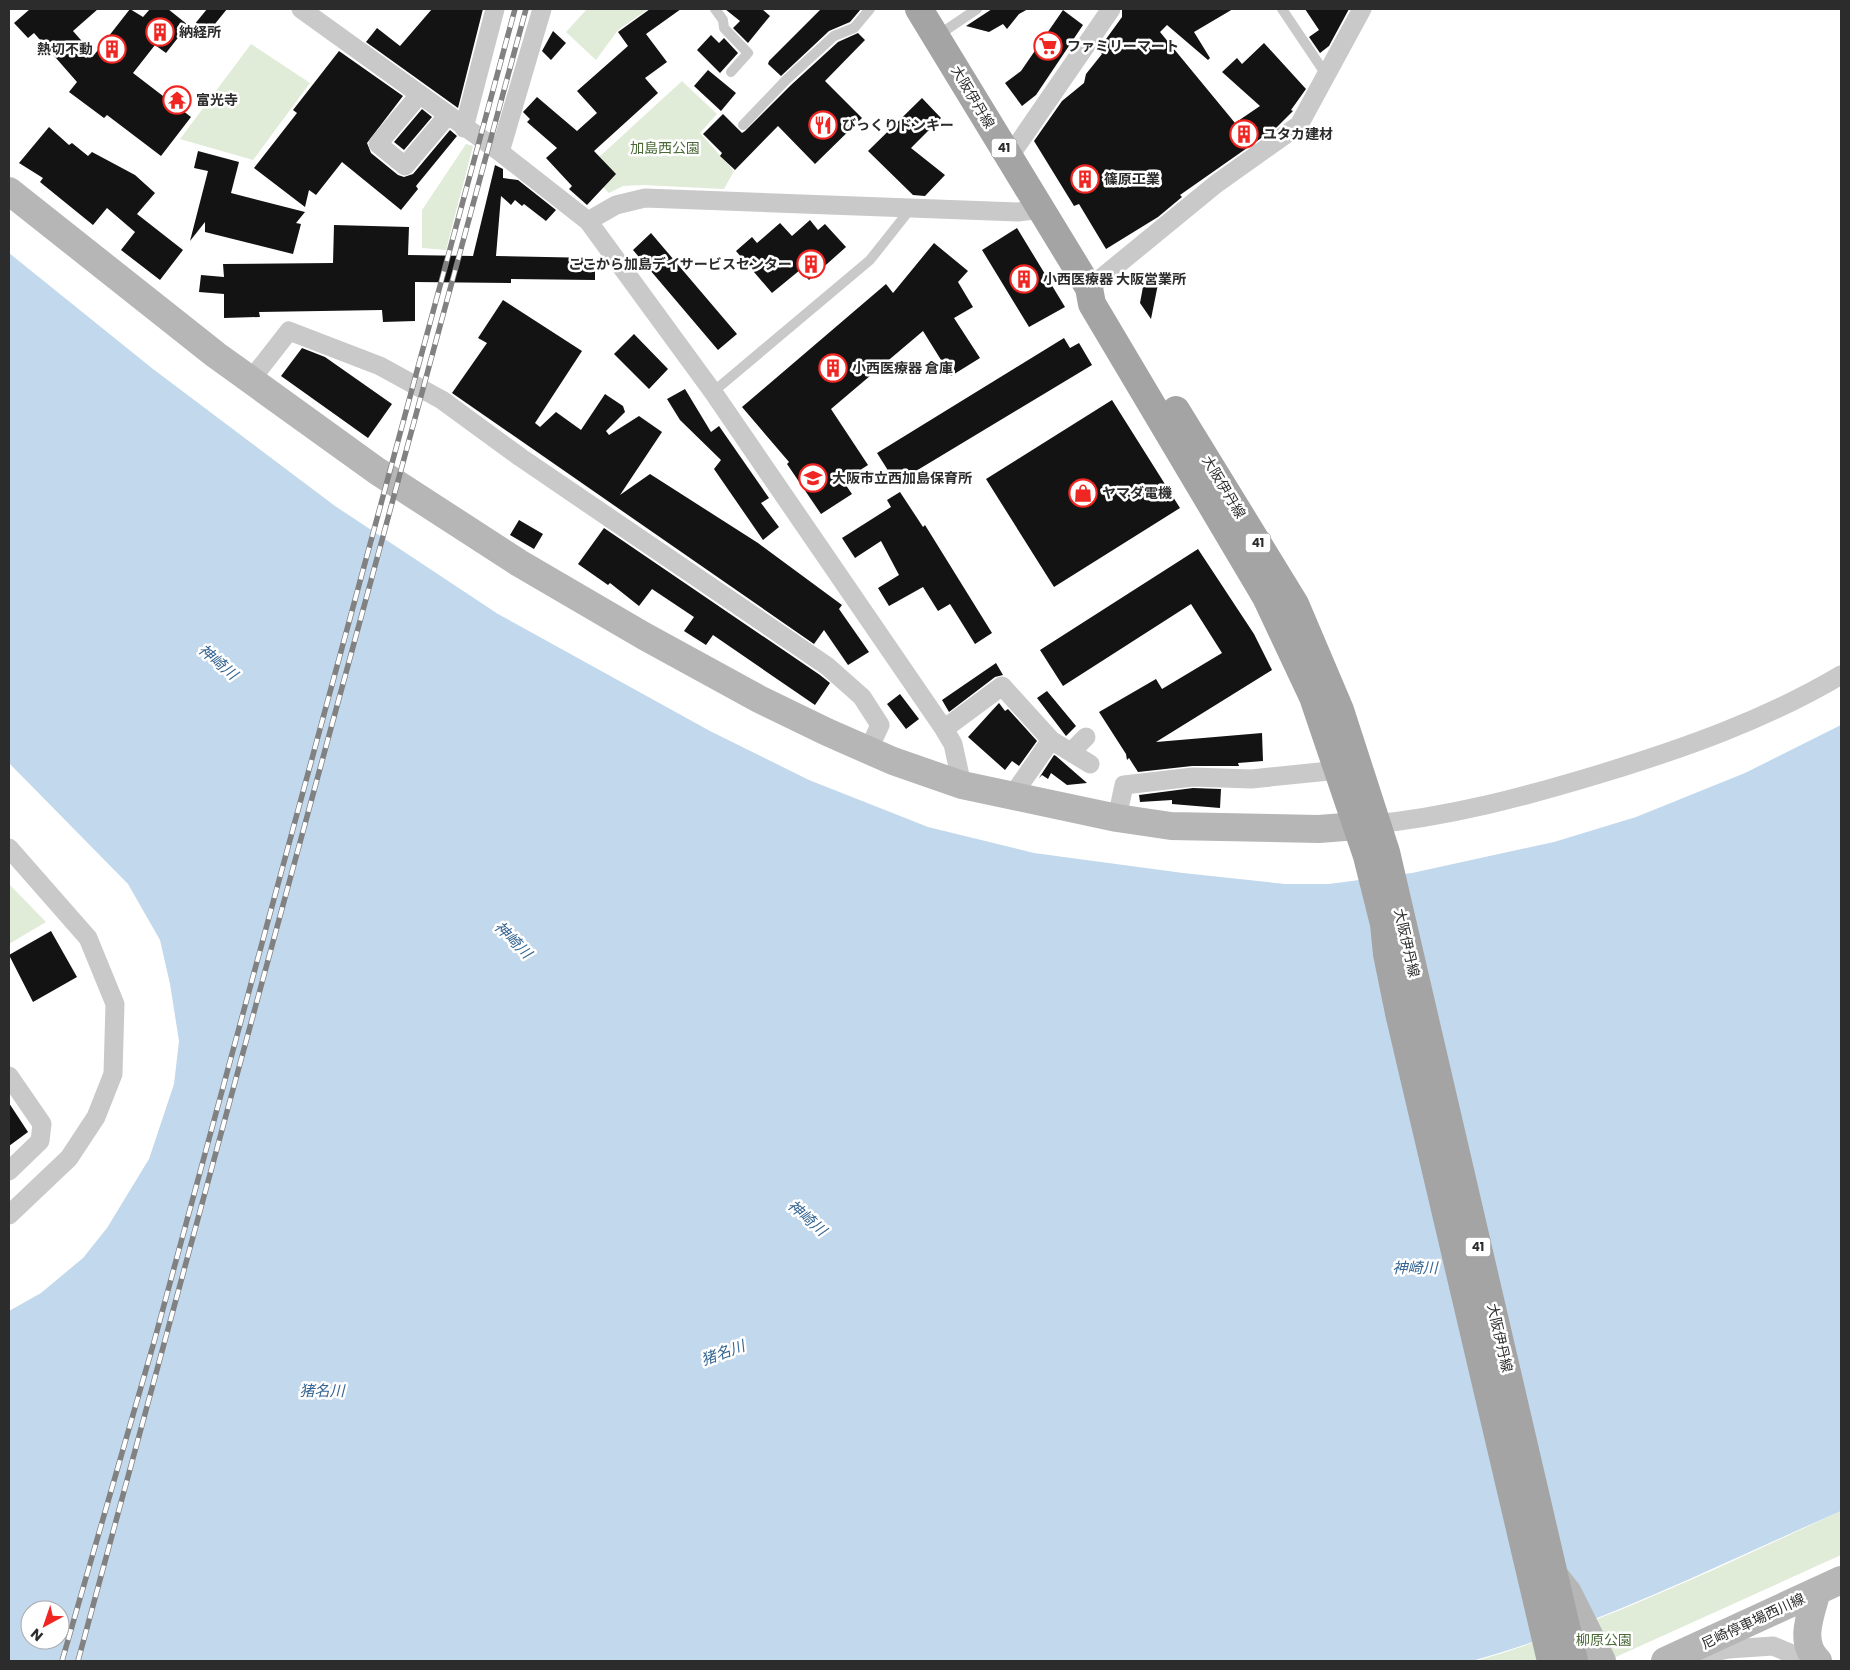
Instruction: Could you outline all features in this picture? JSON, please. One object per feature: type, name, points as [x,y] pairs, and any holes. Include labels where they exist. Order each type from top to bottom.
[{"type":"main road","name":"大阪伊丹線","points":[[919,9],[1089,288],[1092,304],[1266,597],[1313,697],[1339,770],[1368,829],[1384,924],[1387,954],[1399,1013],[1551,1661]]},
{"type":"main road","name":"大阪伊丹線","points":[[1089,288],[1104,297],[1295,604],[1340,710],[1368,829],[1557,1579],[1574,1661]]},
{"type":"street","points":[[301,9],[447,116],[500,152],[588,221],[713,392],[954,744],[962,785]]},
{"type":"street","points":[[464,128],[495,9]]},
{"type":"street","points":[[500,152],[542,9]]},
{"type":"street","points":[[1009,157],[1111,9]]},
{"type":"street","points":[[1089,288],[1216,184],[1299,125],[1362,9]]},
{"type":"street","points":[[418,95],[378,144],[405,166],[447,116]]},
{"type":"street","points":[[9,191],[250,381],[377,472],[519,563],[759,699],[868,751],[962,785],[1117,818],[1180,826],[1368,829],[1488,807],[1665,754],[1722,732],[1818,689],[1841,675]]},
{"type":"street","points":[[588,221],[616,206],[645,198],[1018,212],[1041,209]]},
{"type":"street","points":[[250,381],[289,332],[380,366],[442,400],[520,457],[827,666],[862,697],[880,725],[868,751]]},
{"type":"street","points":[[944,729],[1002,686],[1050,740],[1090,764]]},
{"type":"street","points":[[1071,752],[1086,737]]},
{"type":"street","points":[[1012,796],[1050,740]]},
{"type":"street","points":[[1117,818],[1124,785],[1193,777],[1251,779],[1339,770]]},
{"type":"street","points":[[9,848],[88,938],[115,1004],[113,1074],[96,1117],[69,1158],[9,1215]]},
{"type":"street","points":[[9,1076],[42,1124],[40,1141],[9,1171]]},
{"type":"street","points":[[1557,1579],[1568,1593],[1602,1661]]},
{"type":"street","points":[[1818,1661],[1810,1650],[1807,1636],[1829,1586]]},
{"type":"street","name":"尼崎停車場西川線","points":[[1665,1661],[1829,1586]]},
{"type":"street","points":[[1679,1661],[1729,1649],[1773,1646],[1809,1661]]},
{"type":"lane","points":[[715,9],[724,20],[724,28],[748,53],[731,72]]},
{"type":"lane","points":[[743,125],[834,36],[854,28],[870,9]]},
{"type":"lane","points":[[936,36],[978,9]]},
{"type":"lane","points":[[1282,9],[1327,76]]},
{"type":"lane","points":[[713,392],[870,260],[912,207]]},
{"type":"green space","points":[[587,9],[648,9],[618,30],[596,60],[566,32]]},
{"type":"green space","points":[[251,44],[310,83],[253,160],[180,139]]},
{"type":"green space","name":"加島西公園","points":[[682,81],[717,114],[700,133],[734,171],[724,189],[643,185],[623,186],[609,193],[586,169]]},
{"type":"green space","points":[[466,144],[473,146],[446,250],[422,248],[422,210]]},
{"type":"green space","points":[[9,884],[46,922],[9,944]]},
{"type":"green space","name":"柳原公園","points":[[1841,1511],[1841,1555],[1607,1661],[1476,1661],[1569,1630],[1615,1612],[1706,1573]]},
{"type":"water","name":"神崎川","points":[[9,253],[153,369],[335,506],[498,614],[710,731],[809,780],[928,827],[1034,853],[1183,873],[1285,884],[1329,884],[1412,873],[1554,842],[1636,817],[1745,773],[1841,725],[1841,1511],[1613,1612],[1567,1630],[1472,1661],[9,1661],[9,1311],[41,1293],[83,1258],[107,1228],[149,1159],[174,1084],[179,1041],[170,984],[160,940],[128,884],[9,763]]},
{"type":"building","points":[[30,9],[98,9],[73,31],[94,55],[130,9],[143,17],[150,9],[168,9],[188,25],[166,53],[155,45],[133,73],[163,96],[168,90],[182,101],[178,107],[191,117],[161,156],[107,115],[104,118],[69,92],[77,82],[34,33],[28,38],[14,23]]},
{"type":"building","points":[[207,9],[227,9],[206,35],[194,25]]},
{"type":"building","points":[[432,9],[483,9],[458,108],[366,42],[377,28],[400,46]]},
{"type":"building","points":[[650,9],[681,9],[646,34],[667,62],[645,78],[658,93],[594,151],[616,174],[587,205],[569,189],[572,186],[546,158],[557,148],[527,122],[530,119],[523,112],[537,97],[577,131],[597,113],[577,91],[628,46],[618,32]]},
{"type":"building","points":[[725,9],[762,9],[770,16],[748,43],[733,28],[740,21]]},
{"type":"building","points":[[821,9],[861,9],[850,22],[829,31],[781,76],[768,64],[769,61]]},
{"type":"building","points":[[992,9],[1028,9],[1019,14],[1007,29],[1003,24],[989,32],[966,26]]},
{"type":"building","points":[[1122,9],[1233,9],[1194,32],[1210,58],[1208,60],[1167,25],[1160,32],[1235,123],[1260,106],[1222,72],[1237,58],[1242,64],[1264,43],[1306,89],[1291,110],[1293,111],[1277,127],[1180,195],[1182,197],[1158,217],[1106,249],[1079,204],[1074,206],[1034,141],[1062,101],[1084,83],[1086,74],[1102,54],[1100,52],[1101,46],[1122,17]]},
{"type":"building","points":[[1305,9],[1349,9],[1329,46],[1320,53],[1309,37],[1319,30]]},
{"type":"building","points":[[1063,10],[1083,25],[1036,95],[1022,106],[1005,83],[1021,71]]},
{"type":"building","points":[[553,31],[566,43],[551,60],[542,51]]},
{"type":"building","points":[[858,33],[865,40],[825,81],[862,118],[815,164],[778,126],[735,170],[720,156],[722,153],[703,134],[723,114],[742,133],[838,42]]},
{"type":"building","points":[[711,35],[719,43],[724,38],[738,53],[720,73],[697,50]]},
{"type":"building","points":[[339,51],[403,96],[367,143],[371,153],[398,175],[404,177],[413,174],[450,130],[457,136],[416,186],[418,189],[401,210],[342,162],[316,195],[309,190],[305,207],[254,168],[297,113],[293,110]]},
{"type":"building","points":[[708,70],[736,93],[721,111],[694,86]]},
{"type":"building","points":[[922,98],[941,118],[911,148],[945,175],[925,196],[913,195],[868,151]]},
{"type":"building","points":[[422,109],[432,117],[404,150],[394,142]]},
{"type":"building","points":[[49,127],[69,145],[72,143],[88,156],[92,152],[135,175],[155,193],[137,214],[183,250],[160,280],[121,250],[135,232],[107,208],[93,225],[40,182],[43,178],[19,163]]},
{"type":"building","points":[[198,151],[239,162],[231,193],[305,212],[296,223],[301,224],[293,254],[205,232],[205,222],[190,241],[208,171],[194,168]]},
{"type":"building","points":[[495,165],[503,169],[503,178],[518,180],[556,210],[546,221],[524,204],[522,206],[515,200],[511,205],[501,196],[496,256],[595,258],[595,280],[511,279],[511,283],[415,282],[415,321],[383,322],[382,310],[259,312],[260,317],[224,318],[224,294],[199,292],[201,275],[224,277],[223,264],[333,263],[334,225],[409,227],[408,255],[473,256]]},
{"type":"building","points":[[810,220],[818,230],[825,224],[846,247],[809,280],[800,270],[772,293],[736,251],[752,237],[757,243],[780,223],[792,236]]},
{"type":"building","name":"小西医療器 大阪営業所","points":[[1017,228],[1065,307],[1029,327],[982,250]]},
{"type":"building","points":[[651,233],[737,334],[718,350],[633,250]]},
{"type":"building","points":[[934,243],[968,271],[958,282],[973,307],[954,318],[980,358],[951,376],[923,331],[831,409],[868,465],[843,481],[852,494],[821,514],[787,464],[789,462],[742,407],[886,284],[893,293]]},
{"type":"building","points":[[1145,276],[1159,279],[1151,319],[1140,303]]},
{"type":"building","points":[[503,300],[582,351],[535,423],[540,427],[556,412],[581,430],[605,394],[623,406],[625,412],[606,431],[609,435],[639,416],[662,432],[620,495],[650,474],[758,543],[842,605],[839,609],[869,652],[848,665],[824,630],[814,644],[452,393],[487,343],[478,338]]},
{"type":"building","points":[[634,334],[668,369],[649,389],[614,354]]},
{"type":"building","points":[[1064,338],[1070,348],[1079,343],[1092,365],[896,483],[877,453]]},
{"type":"building","points":[[302,348],[325,357],[392,404],[368,438],[281,376]]},
{"type":"building","points":[[685,389],[711,432],[719,426],[769,498],[761,503],[779,527],[763,540],[714,469],[721,460],[680,420],[667,399]]},
{"type":"building","name":"ヤマダ電機","points":[[1112,400],[1180,508],[1054,587],[986,479]]},
{"type":"building","points":[[900,492],[923,527],[925,525],[992,633],[975,644],[950,604],[938,611],[923,587],[889,606],[878,588],[899,575],[881,541],[855,558],[842,538],[891,507],[887,500]]},
{"type":"building","points":[[519,520],[543,534],[534,549],[510,535]]},
{"type":"building","points":[[604,528],[830,683],[815,705],[713,635],[706,645],[684,631],[694,617],[652,589],[639,606],[610,583],[608,585],[578,564]]},
{"type":"building","points":[[1198,549],[1254,634],[1272,670],[1156,742],[1262,733],[1263,761],[1238,763],[1239,766],[1192,766],[1138,772],[1129,758],[1127,760],[1126,754],[1099,712],[1156,679],[1162,689],[1222,653],[1191,604],[1063,686],[1040,650]]},
{"type":"building","points":[[996,663],[1003,675],[995,677],[949,712],[942,700]]},
{"type":"building","points":[[1047,691],[1076,726],[1066,736],[1037,698]]},
{"type":"building","points":[[900,694],[919,719],[906,729],[887,704]]},
{"type":"building","points":[[999,703],[1005,711],[1008,709],[1037,741],[1019,766],[1012,761],[1005,770],[968,737]]},
{"type":"building","points":[[1054,755],[1087,783],[1067,785],[1051,773],[1048,779],[1042,775],[1039,778]]},
{"type":"building","points":[[1193,788],[1221,789],[1220,808],[1172,804],[1172,800],[1140,802],[1139,795]]},
{"type":"building","points":[[51,931],[77,977],[33,1002],[9,955]]},
{"type":"building","points":[[9,1103],[28,1132],[9,1146]]},
{"type":"railway","points":[[62,1661],[154,1342],[515,9]]},
{"type":"railway","points":[[78,1661],[526,9]]},
{"type":"place","name":"納経所","points":[[160,32]]},
{"type":"place","name":"ファミリーマート","points":[[1048,46]]},
{"type":"place","name":"熱切不動","points":[[112,49]]},
{"type":"place","name":"富光寺","points":[[177,100]]},
{"type":"place","name":"びっくりドンキー","points":[[823,125]]},
{"type":"place","name":"ユタカ建材","points":[[1244,134]]},
{"type":"place","name":"篠原工業","points":[[1085,179]]},
{"type":"place","name":"ここから加島デイサービスセンター","points":[[811,264]]},
{"type":"place","name":"小西医療器 大阪営業所","points":[[1024,279]]},
{"type":"place","name":"小西医療器 倉庫","points":[[833,368]]},
{"type":"place","name":"大阪市立西加島保育所","points":[[813,478]]},
{"type":"place","name":"ヤマダ電機","points":[[1083,493]]},
{"type":"water label","name":"猪名川","points":[[723,1353]]},
{"type":"water label","name":"猪名川","points":[[322,1391]]}]
